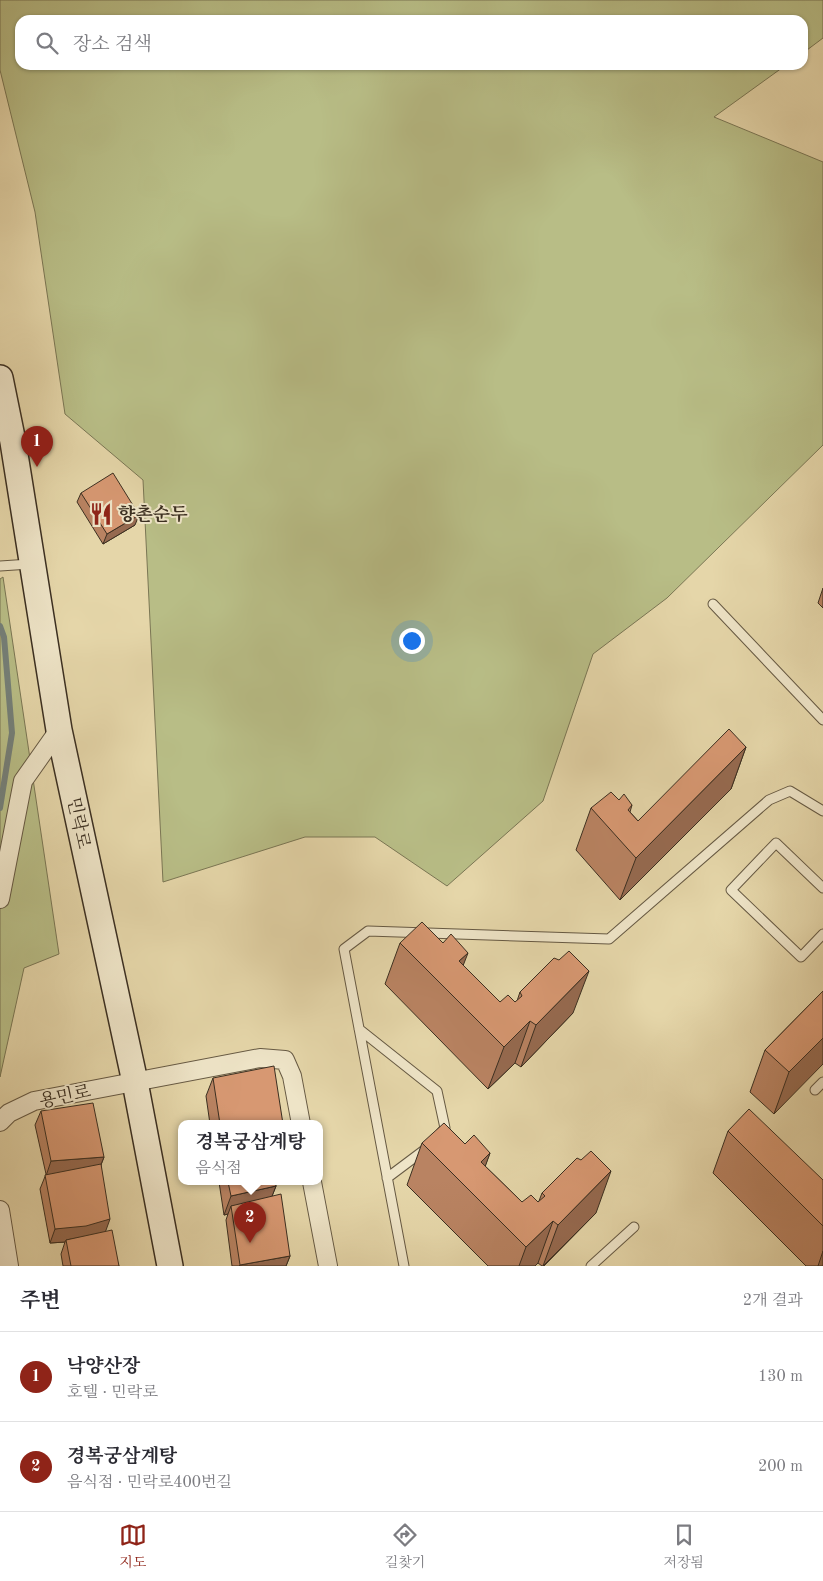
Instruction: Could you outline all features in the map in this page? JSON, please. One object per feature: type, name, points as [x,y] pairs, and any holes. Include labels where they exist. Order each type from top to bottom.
[{"type":"main road","name":"민락로","points":[[0,378],[13,442],[59,730],[135,1082],[170,1266]]},
{"type":"street","points":[[0,899],[23,781],[59,730]]},
{"type":"street","name":"용민로","points":[[0,1122],[9,1113],[34,1101],[260,1058],[285,1060],[292,1076],[300,1120]]},
{"type":"street","points":[[313,1185],[328,1266]]},
{"type":"street","points":[[0,1210],[9,1266]]},
{"type":"lane","points":[[0,566],[32,563]]},
{"type":"lane","points":[[713,604],[823,720]]},
{"type":"lane","points":[[404,1266],[344,949],[368,931],[609,939],[769,800],[790,791],[823,811]]},
{"type":"lane","points":[[823,888],[776,843],[731,890],[801,957],[823,934]]},
{"type":"lane","points":[[359,1029],[437,1092],[445,1128],[426,1148],[388,1178]]},
{"type":"lane","points":[[815,1090],[823,1082]]},
{"type":"lane","points":[[591,1266],[634,1227]]},
{"type":"green space","points":[[0,0],[823,0],[823,38],[808,49],[808,15],[15,15],[15,70],[779,70],[714,117],[823,162],[823,445],[667,598],[593,654],[543,801],[447,886],[375,837],[305,837],[163,882],[143,480],[65,414],[35,212],[0,70]]},
{"type":"green space","points":[[3,577],[59,954],[24,968],[0,1077],[0,579]]},
{"type":"building","points":[[113,473],[139,515],[107,534],[81,493]]},
{"type":"building","points":[[729,729],[746,747],[636,858],[591,808],[611,792],[619,800],[624,794],[632,805],[628,810],[638,821]]},
{"type":"building","points":[[422,922],[443,943],[451,934],[468,953],[459,961],[500,1002],[508,995],[515,1002],[522,996],[520,992],[554,958],[559,960],[569,951],[589,971],[536,1025],[530,1021],[504,1047],[400,943]]},
{"type":"building","points":[[823,991],[823,1038],[789,1072],[765,1050]]},
{"type":"building","points":[[274,1066],[282,1120],[219,1120],[213,1078]]},
{"type":"building","points":[[93,1103],[104,1157],[51,1161],[41,1111]]},
{"type":"building","points":[[749,1109],[823,1180],[823,1226],[728,1131]]},
{"type":"building","points":[[444,1123],[465,1144],[474,1135],[490,1153],[481,1162],[522,1202],[531,1195],[538,1202],[545,1196],[542,1193],[577,1158],[581,1160],[591,1151],[611,1171],[558,1225],[553,1221],[526,1247],[422,1143]]},
{"type":"building","points":[[101,1164],[110,1219],[86,1226],[55,1229],[45,1175]]},
{"type":"building","points":[[229,1185],[276,1186],[231,1196]]},
{"type":"building","points":[[281,1194],[290,1256],[240,1265],[231,1206]]},
{"type":"building","points":[[112,1230],[119,1266],[71,1266],[66,1240]]},
{"type":"waterway","points":[[0,626],[4,637],[12,733],[0,808]]},
{"type":"place","name":"낙양산장","points":[[37,467]]},
{"type":"place","name":"향촌순두","points":[[101,514]]},
{"type":"place","name":"경복궁삼계탕","points":[[250,1243]]}]
